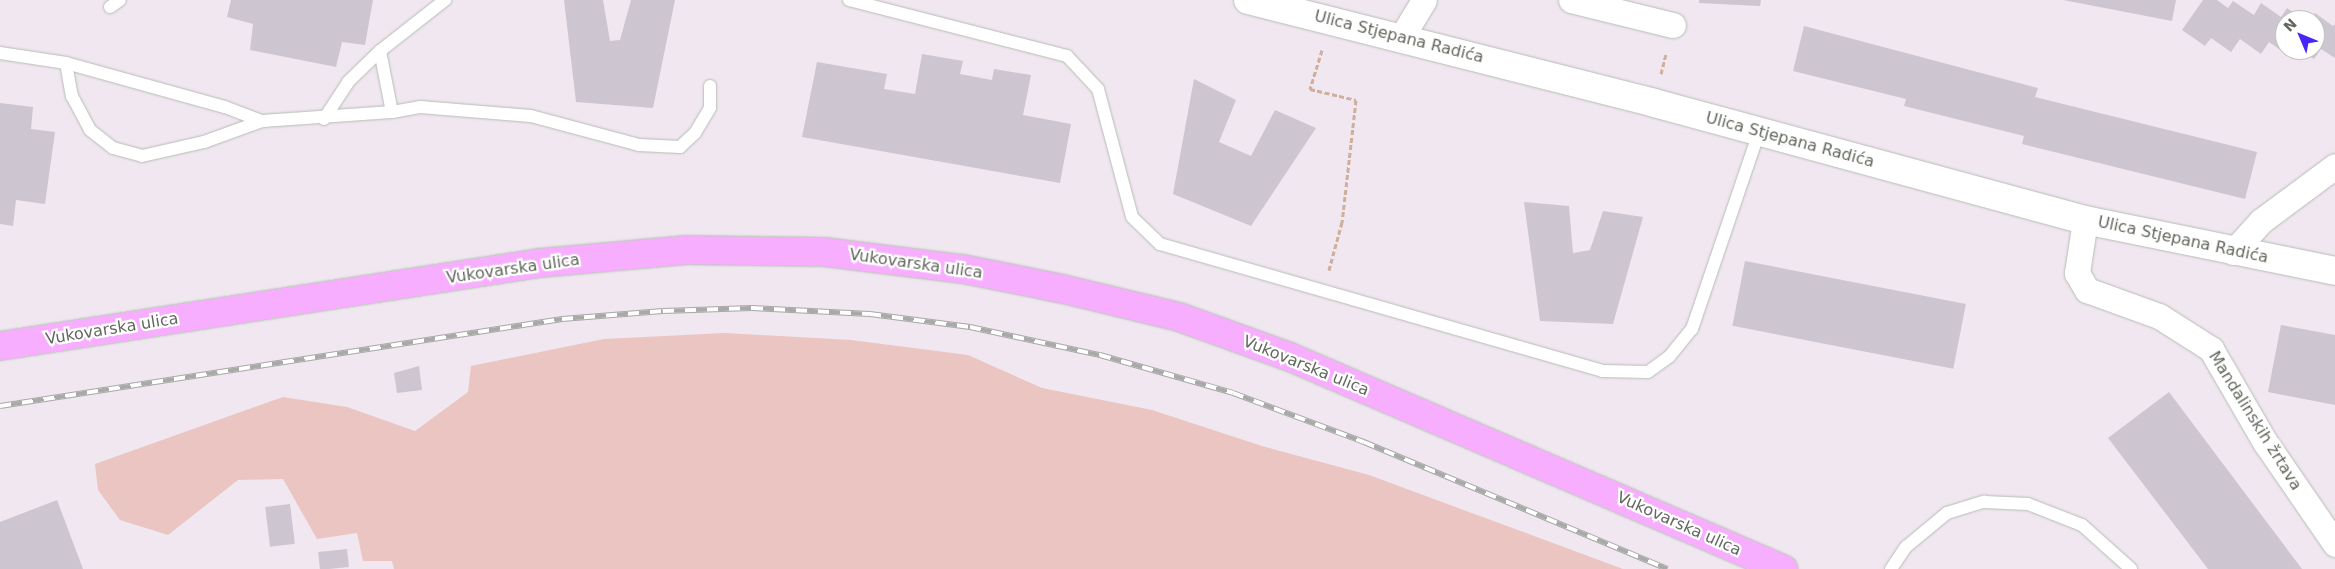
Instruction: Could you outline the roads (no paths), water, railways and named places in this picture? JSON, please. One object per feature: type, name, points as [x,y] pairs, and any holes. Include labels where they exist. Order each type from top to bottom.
[{"type":"main road","name":"Ulica Stjepana Radića","points":[[1248,0],[1401,38],[2085,220],[2234,252],[2335,271]]},
{"type":"main road","name":"Vukovarska ulica","points":[[0,346],[540,263],[686,250],[824,252],[963,269],[1063,289],[1179,317],[1290,357],[1783,569]]},
{"type":"street","points":[[1401,38],[1424,0]]},
{"type":"street","points":[[1571,0],[1674,25]]},
{"type":"street","points":[[2234,252],[2261,221],[2335,166]]},
{"type":"street","name":"Mandalinskih žrtava","points":[[2085,220],[2077,273],[2087,290],[2159,316],[2211,350],[2265,442],[2335,544]]},
{"type":"lane","points":[[324,118],[349,81],[380,51],[444,0]]},
{"type":"lane","points":[[849,0],[1067,56],[1098,89],[1132,217],[1160,244],[1602,371],[1648,372],[1669,357],[1692,329],[1758,132]]},
{"type":"lane","points":[[380,51],[392,112]]},
{"type":"lane","points":[[0,53],[66,63],[225,107],[262,121]]},
{"type":"lane","points":[[66,63],[72,96],[90,130],[113,148],[142,156],[204,142],[262,121],[392,112],[420,107],[531,116],[639,145],[680,147],[695,133],[710,108],[710,86]]},
{"type":"lane","points":[[1890,569],[1906,547],[1947,513],[1984,502],[2028,504],[2082,525],[2131,569]]},
{"type":"railway","points":[[0,406],[562,319],[663,311],[752,308],[870,314],[970,327],[1100,355],[1233,393],[1364,442],[1667,569]]}]
